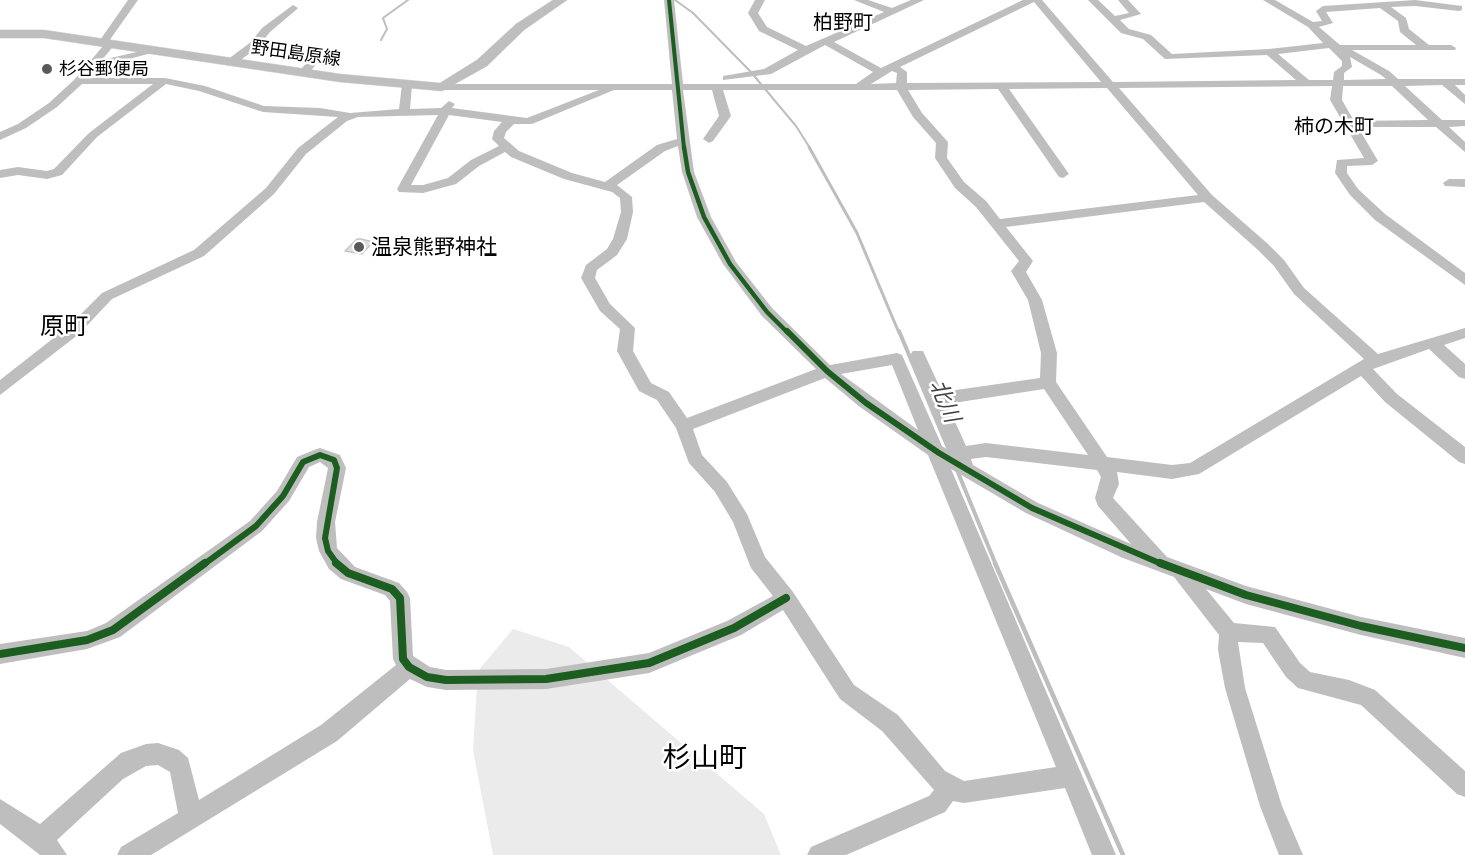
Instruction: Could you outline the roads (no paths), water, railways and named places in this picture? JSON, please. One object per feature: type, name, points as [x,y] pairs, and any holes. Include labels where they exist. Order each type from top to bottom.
[{"type":"main road","points":[[442,87],[482,63],[520,27],[561,0]]},
{"type":"main road","name":"野田島原線","points":[[0,34],[34,33],[303,73],[442,87]]},
{"type":"street","points":[[0,135],[44,113],[79,81],[92,66],[133,0]]},
{"type":"street","points":[[669,0],[683,141],[696,198],[720,247],[767,312],[827,371],[866,403],[936,452],[963,464],[1059,521],[1163,565],[1246,595],[1322,616],[1465,648]]},
{"type":"street","points":[[760,0],[753,13],[763,29],[806,50]]},
{"type":"street","points":[[859,0],[890,11]]},
{"type":"street","points":[[442,87],[717,88],[743,82],[825,41],[919,0]]},
{"type":"street","points":[[857,87],[881,72],[1031,0]]},
{"type":"street","points":[[1037,0],[1207,198],[1279,263],[1299,291],[1369,364],[1391,398],[1465,457]]},
{"type":"street","points":[[1093,0],[1125,31],[1147,37],[1169,57],[1332,46],[1452,48]]},
{"type":"street","points":[[1113,19],[1136,15],[1123,0]]},
{"type":"street","points":[[1268,0],[1311,25],[1348,64],[1339,72],[1336,100],[1372,161],[1341,163],[1341,173],[1354,192],[1380,217],[1465,280]]},
{"type":"street","points":[[1449,0],[1462,11]]},
{"type":"street","points":[[1311,25],[1328,23],[1321,11],[1323,9],[1415,3],[1462,11]]},
{"type":"street","points":[[1382,5],[1403,20],[1404,30],[1428,49]]},
{"type":"street","points":[[231,62],[255,44],[266,30],[292,8]]},
{"type":"street","points":[[825,41],[881,72]]},
{"type":"street","points":[[255,44],[315,60],[303,73]]},
{"type":"street","points":[[1332,46],[1357,56],[1392,79],[1465,148]]},
{"type":"street","points":[[92,66],[154,51]]},
{"type":"street","points":[[1269,52],[1307,84]]},
{"type":"street","points":[[893,67],[902,72],[902,87],[917,115],[942,142],[940,158],[959,185],[981,204],[1026,261],[1025,266],[1018,271],[1035,300],[1049,353],[1048,383],[1061,398],[1111,478],[1104,495],[1107,506],[1163,565]]},
{"type":"street","points":[[701,79],[743,82],[767,87],[1307,84],[1392,79],[1450,79],[1465,82]]},
{"type":"street","points":[[1450,79],[1465,101]]},
{"type":"street","points":[[79,81],[165,81],[201,88],[263,109],[320,111],[349,116],[446,111],[528,122],[546,118],[614,88]]},
{"type":"street","points":[[0,174],[18,171],[47,175],[58,172],[93,135],[165,81]]},
{"type":"street","points":[[404,113],[407,85]]},
{"type":"street","points":[[1001,86],[1063,174]]},
{"type":"street","points":[[458,87],[403,189],[423,189],[443,185],[505,147]]},
{"type":"street","points":[[709,139],[726,117],[717,88]]},
{"type":"street","points":[[0,389],[74,330],[107,296],[199,253],[270,191],[302,152],[349,116]]},
{"type":"street","points":[[510,121],[498,135],[505,147],[534,164],[608,186],[626,197],[627,212],[617,246],[591,268],[588,278],[605,307],[628,328],[625,351],[645,387],[663,396],[684,426],[696,458],[721,487],[741,519],[758,562],[786,598],[847,692],[890,723],[937,779],[949,788],[964,792],[1069,776]]},
{"type":"street","points":[[1351,124],[1465,123]]},
{"type":"street","points":[[608,186],[661,148],[683,141]]},
{"type":"street","points":[[1449,183],[1465,183]]},
{"type":"street","points":[[996,224],[1207,198]]},
{"type":"street","points":[[963,464],[986,450],[1103,466],[1172,472],[1193,469],[1369,364],[1465,333]]},
{"type":"street","points":[[1433,344],[1465,373]]},
{"type":"street","points":[[918,355],[963,464]]},
{"type":"street","points":[[684,426],[827,371],[897,358],[1069,776],[1104,855]]},
{"type":"street","points":[[937,399],[1048,383]]},
{"type":"street","points":[[0,654],[87,640],[112,630],[256,526],[283,496],[303,462],[320,455],[334,460],[337,468],[326,522],[325,538],[328,551],[336,563],[348,573],[392,589],[400,598],[400,648],[403,659],[409,667],[427,677],[446,680],[546,679],[649,663],[734,628],[786,598]]},
{"type":"street","points":[[1182,572],[1229,632],[1228,650],[1238,700],[1270,806],[1291,855]]},
{"type":"street","points":[[1229,632],[1268,634],[1293,670],[1305,681],[1349,690],[1368,697],[1465,786]]},
{"type":"street","points":[[129,855],[329,733],[409,667]]},
{"type":"street","points":[[0,810],[48,847],[115,771],[129,760],[158,754],[171,758],[180,766],[191,818]]},
{"type":"street","points":[[819,855],[937,804],[949,788]]},
{"type":"waterway","points":[[381,40],[387,29],[383,18],[408,0]]},
{"type":"waterway","name":"北川","points":[[675,0],[693,13],[750,71],[796,126],[810,148]]},
{"type":"waterway","name":"北川","points":[[809,147],[857,233],[899,333]]},
{"type":"waterway","name":"北川","points":[[899,331],[951,455]]},
{"type":"waterway","name":"北川","points":[[957,470],[996,565]]},
{"type":"waterway","name":"北川","points":[[995,563],[1123,855]]},
{"type":"place","name":"杉谷郵便局","points":[[47,69]]},
{"type":"place","name":"温泉熊野神社","points":[[359,247]]},
{"type":"district","name":"柏野町","points":[[843,22]]},
{"type":"district","name":"柿の木町","points":[[1334,126]]},
{"type":"district","name":"原町","points":[[64,326]]},
{"type":"district","name":"杉山町","points":[[705,758]]}]
